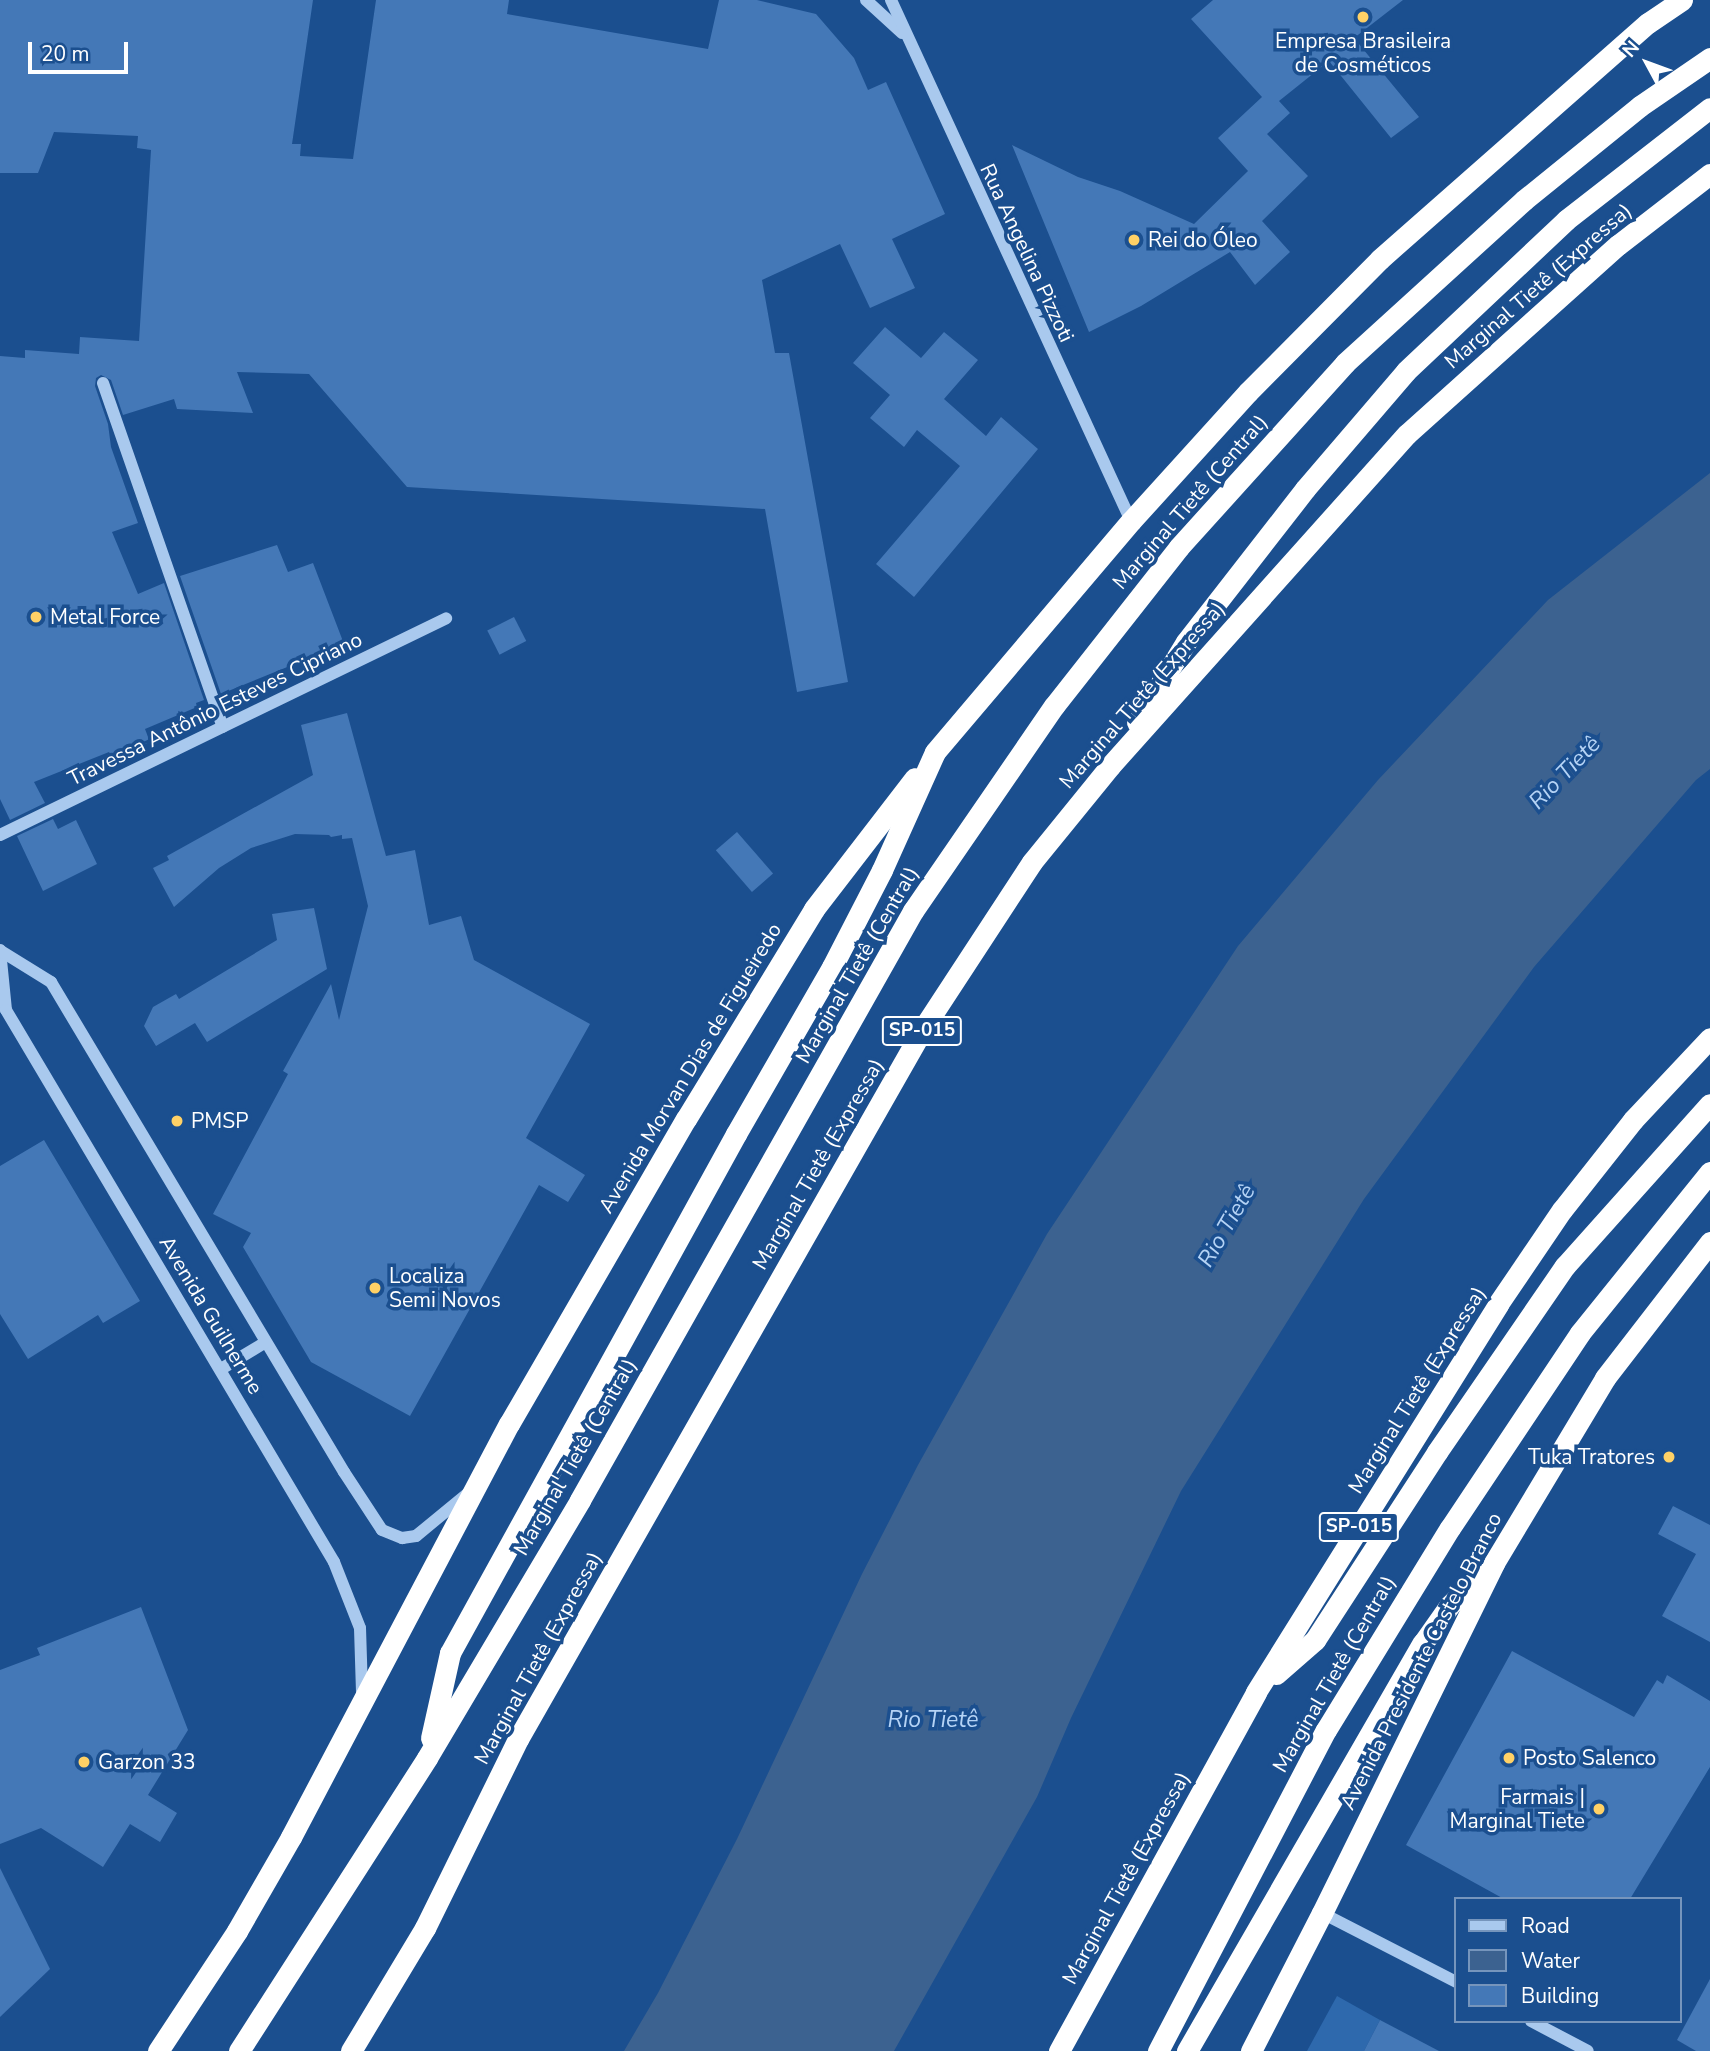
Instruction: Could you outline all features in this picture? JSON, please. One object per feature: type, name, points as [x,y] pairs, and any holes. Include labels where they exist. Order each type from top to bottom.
[{"type":"highway","points":[[427,1758],[450,1653],[736,1133],[832,967],[882,870],[935,752],[1131,521],[1248,392],[1380,259],[1647,23],[1682,0]]},
{"type":"highway","name":"Marginal Tietê (Central)","points":[[239,2051],[427,1758],[580,1500],[913,911],[1054,706],[1179,547],[1345,363],[1524,200],[1640,106],[1710,58]]},
{"type":"highway","points":[[1110,766],[1186,642],[1305,489],[1406,371],[1566,220],[1710,108]]},
{"type":"highway","name":"Marginal Tietê (Expressa)","points":[[351,2051],[425,1928],[518,1739],[924,1027],[1032,862],[1110,766],[1407,434],[1618,245],[1710,174]]},
{"type":"highway","name":"Avenida Morvan Dias de Figueiredo","points":[[158,2051],[237,1931],[362,1707],[509,1424],[686,1119],[814,909],[935,752]]},
{"type":"highway","name":"Marginal Tietê (Expressa)","points":[[1059,2051],[1256,1692],[1499,1304],[1562,1210],[1633,1120],[1710,1038]]},
{"type":"highway","points":[[1256,1692],[1315,1640],[1437,1452],[1565,1266],[1710,1104]]},
{"type":"highway","name":"Marginal Tietê (Central)","points":[[1158,2051],[1326,1730],[1450,1528],[1580,1333],[1710,1172]]},
{"type":"highway","name":"Avenida Presidente Castelo Branco","points":[[1251,2051],[1494,1563],[1605,1378],[1710,1242]]},
{"type":"highway","points":[[1187,2051],[1423,1643],[1449,1606],[1494,1563]]},
{"type":"street","points":[[866,0],[905,35]]},
{"type":"street","name":"Rua Angelina Pizzoti","points":[[891,0],[1131,521]]},
{"type":"street","points":[[103,383],[223,727]]},
{"type":"street","name":"Travessa Antônio Esteves Cipriano","points":[[0,835],[446,618]]},
{"type":"street","name":"Avenida Guilherme","points":[[0,951],[51,982],[365,1508],[382,1530],[402,1538],[416,1536],[475,1489]]},
{"type":"street","name":"Avenida Guilherme","points":[[0,951],[6,1010],[321,1536],[360,1628],[363,1661],[362,1707]]},
{"type":"street","points":[[221,1369],[266,1342]]},
{"type":"street","points":[[1322,1913],[1454,1981]]},
{"type":"street","points":[[1535,2023],[1588,2051]]},
{"type":"shaded area","points":[[1337,1996],[1380,2020],[1364,2051],[1307,2051]]},
{"type":"water","name":"Rio Tietê","points":[[1710,473],[1710,769],[1696,780],[1534,967],[1364,1199],[1181,1491],[1071,1718],[1037,1797],[894,2051],[624,2051],[658,1993],[737,1839],[862,1574],[918,1465],[1047,1234],[1238,946],[1378,780],[1548,600]]},
{"type":"building","points":[[0,0],[313,0],[292,144],[301,144],[300,156],[353,159],[376,0],[509,0],[507,14],[708,49],[719,0],[757,0],[816,14],[854,58],[868,90],[886,82],[945,214],[892,239],[915,288],[870,308],[840,244],[762,280],[775,353],[789,353],[848,682],[797,692],[765,509],[407,487],[309,374],[237,372],[253,413],[177,409],[174,399],[123,415],[111,380],[101,375],[96,378],[95,386],[108,424],[111,447],[138,523],[112,532],[138,594],[164,583],[204,700],[196,703],[197,707],[145,729],[150,742],[113,760],[109,752],[34,782],[45,803],[10,820],[0,799],[0,356],[25,358],[25,350],[79,354],[80,337],[139,341],[151,150],[137,148],[138,136],[54,132],[38,173],[0,173]]},
{"type":"building","points":[[1213,0],[1403,0],[1354,38],[1419,117],[1391,138],[1329,61],[1279,101],[1290,113],[1267,134],[1308,176],[1262,221],[1290,252],[1255,285],[1230,252],[1141,306],[1089,332],[1012,145],[1078,177],[1120,191],[1194,224],[1248,171],[1218,138],[1262,97],[1191,19]]},
{"type":"building","points":[[885,327],[921,358],[944,332],[978,360],[944,399],[986,436],[1001,417],[1038,449],[914,597],[876,564],[960,466],[917,430],[904,447],[870,418],[890,395],[853,363]]},
{"type":"building","points":[[277,545],[288,572],[313,563],[344,644],[221,694],[180,576]]},
{"type":"building","points":[[514,617],[526,641],[500,655],[487,631]]},
{"type":"building","points":[[347,713],[386,856],[415,850],[429,925],[461,916],[474,960],[590,1024],[526,1138],[585,1175],[568,1202],[539,1185],[410,1416],[311,1362],[243,1247],[251,1233],[213,1214],[288,1074],[283,1071],[331,984],[339,1020],[368,906],[352,838],[342,839],[342,835],[331,837],[295,834],[251,848],[219,868],[174,907],[153,868],[169,860],[167,856],[313,775],[301,725]]},
{"type":"building","points":[[53,819],[58,829],[76,820],[97,864],[43,891],[17,836]]},
{"type":"building","points":[[737,832],[773,874],[752,892],[716,850]]},
{"type":"building","points":[[314,908],[327,969],[207,1042],[195,1023],[156,1046],[144,1026],[153,1007],[176,994],[179,999],[277,940],[272,914]]},
{"type":"building","points":[[44,1140],[140,1301],[103,1323],[98,1315],[28,1359],[0,1314],[0,1166]]},
{"type":"building","points":[[1673,1506],[1710,1525],[1710,1642],[1662,1616],[1696,1554],[1658,1534]]},
{"type":"building","name":"Garzon 33","points":[[141,1607],[188,1730],[148,1795],[177,1813],[160,1842],[130,1824],[103,1867],[41,1828],[0,1844],[0,1670],[40,1655],[37,1648]]},
{"type":"building","points":[[1512,1651],[1634,1717],[1657,1680],[1663,1684],[1667,1675],[1710,1701],[1710,1767],[1631,1897],[1500,1897],[1406,1845]]},
{"type":"building","points":[[0,1868],[50,1969],[0,2017]]},
{"type":"building","points":[[1710,1979],[1710,2051],[1696,2051],[1677,2040]]},
{"type":"building","points":[[1380,2020],[1439,2051],[1364,2051]]},
{"type":"place","name":"Empresa Brasileira de Cosméticos","points":[[1363,17]]},
{"type":"place","name":"Rei do Óleo","points":[[1134,240]]},
{"type":"place","name":"Metal Force","points":[[36,617]]},
{"type":"place","name":"PMSP","points":[[177,1121]]},
{"type":"place","name":"Localiza Semi Novos","points":[[375,1288]]},
{"type":"place","name":"Tuka Tratores","points":[[1669,1457]]},
{"type":"place","name":"Posto Salenco","points":[[1509,1758]]},
{"type":"place","name":"Garzon 33","points":[[84,1762]]},
{"type":"place","name":"Farmais | Marginal Tiete","points":[[1599,1809]]}]
